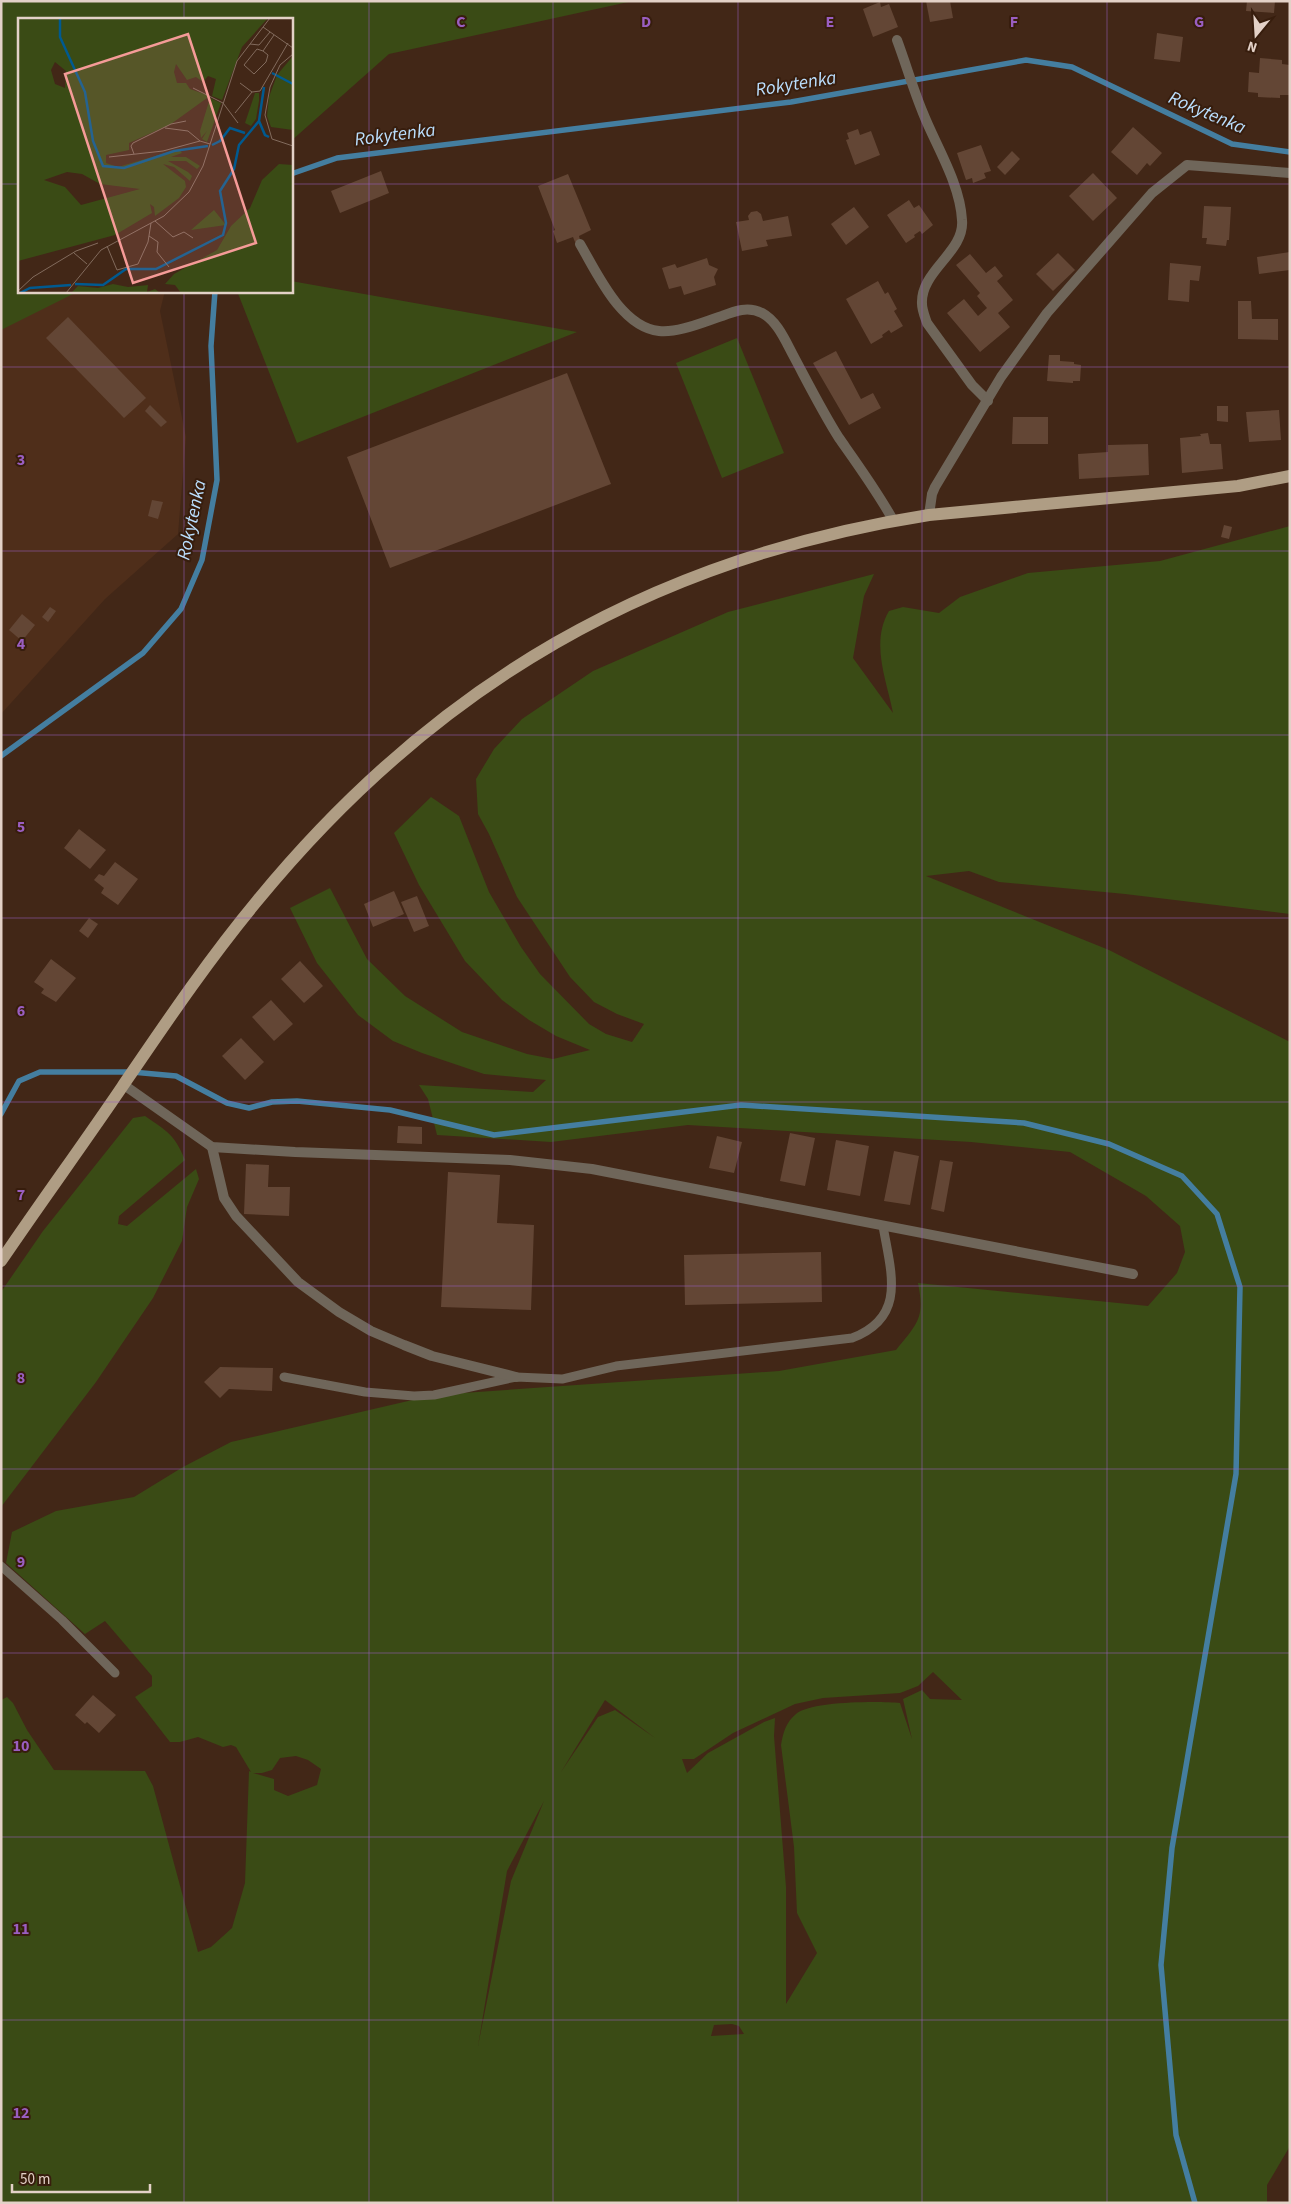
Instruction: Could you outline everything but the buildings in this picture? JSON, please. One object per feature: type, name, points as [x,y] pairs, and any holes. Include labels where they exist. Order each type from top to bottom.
[{"type":"main road","points":[[1,1261],[198,977],[257,901],[306,845],[395,757],[477,694],[568,634],[647,595],[751,555],[789,544],[893,520],[1229,487],[1290,476]]},
{"type":"street","points":[[897,40],[915,92],[954,185],[963,222],[960,234],[953,247],[924,292],[922,304],[924,314],[927,323],[972,385],[988,400]]},
{"type":"street","points":[[929,515],[932,494],[1006,370],[1046,314],[1152,193],[1187,165],[1290,173]]},
{"type":"street","points":[[580,244],[609,292],[622,309],[637,323],[648,328],[659,331],[672,330],[738,310],[760,312],[769,318],[782,334],[823,412],[879,494],[893,520]]},
{"type":"street","points":[[124,1084],[212,1147],[510,1160],[592,1169],[1133,1274]]},
{"type":"street","points":[[212,1147],[224,1198],[236,1216],[298,1282],[339,1312],[371,1331],[396,1342],[432,1356],[516,1377]]},
{"type":"lane","points":[[284,1377],[365,1392],[414,1396],[434,1395],[516,1377],[562,1379],[616,1366],[852,1338],[868,1332],[881,1321],[887,1311],[891,1296],[890,1269],[883,1226]]},
{"type":"lane","points":[[1,1566],[62,1620],[115,1673]]},
{"type":"shaded area","points":[[68,292],[165,292],[160,311],[186,437],[178,534],[105,599],[1,714],[1,328]]},
{"type":"green space","points":[[1,1],[633,1],[389,54],[292,140],[292,18],[18,18],[18,292],[77,292],[1,330]]},
{"type":"green space","points":[[292,281],[577,332],[297,443],[237,292],[292,292]]},
{"type":"green space","points":[[737,338],[784,453],[722,478],[676,363]]},
{"type":"green space","points":[[1290,526],[1290,914],[1125,894],[999,882],[969,871],[926,876],[1109,950],[1290,1042],[1290,2146],[1267,2185],[1267,2203],[1,2203],[1,1700],[7,1697],[13,1703],[27,1730],[54,1770],[145,1771],[153,1786],[198,1952],[211,1947],[232,1928],[245,1883],[249,1771],[251,1772],[236,1747],[231,1745],[223,1747],[198,1737],[180,1742],[170,1742],[135,1697],[152,1686],[152,1676],[105,1621],[85,1634],[6,1563],[12,1532],[56,1511],[134,1497],[183,1467],[231,1442],[434,1395],[779,1371],[896,1350],[918,1320],[921,1304],[918,1283],[1148,1306],[1177,1273],[1185,1252],[1180,1226],[1146,1196],[1070,1152],[971,1142],[688,1125],[551,1142],[437,1135],[428,1099],[419,1085],[533,1092],[546,1080],[484,1074],[393,1041],[358,1015],[317,963],[290,908],[330,888],[367,959],[405,996],[462,1032],[527,1054],[553,1059],[590,1050],[556,1036],[529,1020],[502,1000],[465,961],[419,885],[394,833],[431,797],[459,816],[489,892],[521,947],[540,974],[589,1024],[606,1034],[632,1042],[644,1024],[617,1014],[594,1002],[570,977],[517,897],[478,814],[476,779],[494,749],[522,719],[593,671],[728,612],[874,574],[864,596],[853,658],[893,713],[880,649],[883,623],[889,611],[903,607],[939,613],[960,597],[1028,573],[1160,561]],"holes":[[[933,1672],[962,1700],[930,1699],[922,1690],[903,1699],[912,1739],[900,1703],[862,1702],[816,1707],[796,1714],[786,1728],[781,1745],[794,1847],[797,1913],[817,1953],[786,2004],[786,1887],[774,1736],[775,1718],[764,1722],[708,1753],[687,1773],[682,1759],[694,1759],[733,1733],[795,1704],[823,1698],[900,1693],[918,1686]],[[605,1700],[655,1738],[615,1710],[598,1717],[561,1772]],[[296,1756],[308,1760],[321,1769],[317,1785],[288,1796],[274,1790],[274,1779],[253,1773],[272,1770],[280,1758]],[[544,1801],[511,1881],[478,2046],[507,1871]],[[732,2024],[739,2026],[744,2034],[711,2036],[714,2025]]]},
{"type":"green space","points":[[145,1116],[170,1134],[185,1160],[119,1216],[118,1224],[127,1226],[196,1169],[199,1179],[187,1207],[182,1241],[153,1298],[96,1382],[1,1507],[1,1292],[43,1231],[133,1118]]},
{"type":"waterway","name":"Rokytenka","points":[[292,174],[337,158],[791,102],[1026,60],[1072,67],[1232,144],[1290,152]]},
{"type":"waterway","name":"Rokytenka","points":[[1,756],[143,653],[181,609],[202,560],[217,480],[211,346],[215,292]]},
{"type":"waterway","points":[[1,1114],[19,1081],[40,1072],[132,1072],[176,1076],[227,1103],[249,1108],[272,1102],[297,1101],[390,1110],[494,1135],[741,1105],[1024,1123],[1109,1144],[1182,1176],[1217,1214],[1240,1287],[1236,1474],[1172,1848],[1161,1965],[1176,2135],[1195,2203]]}]
